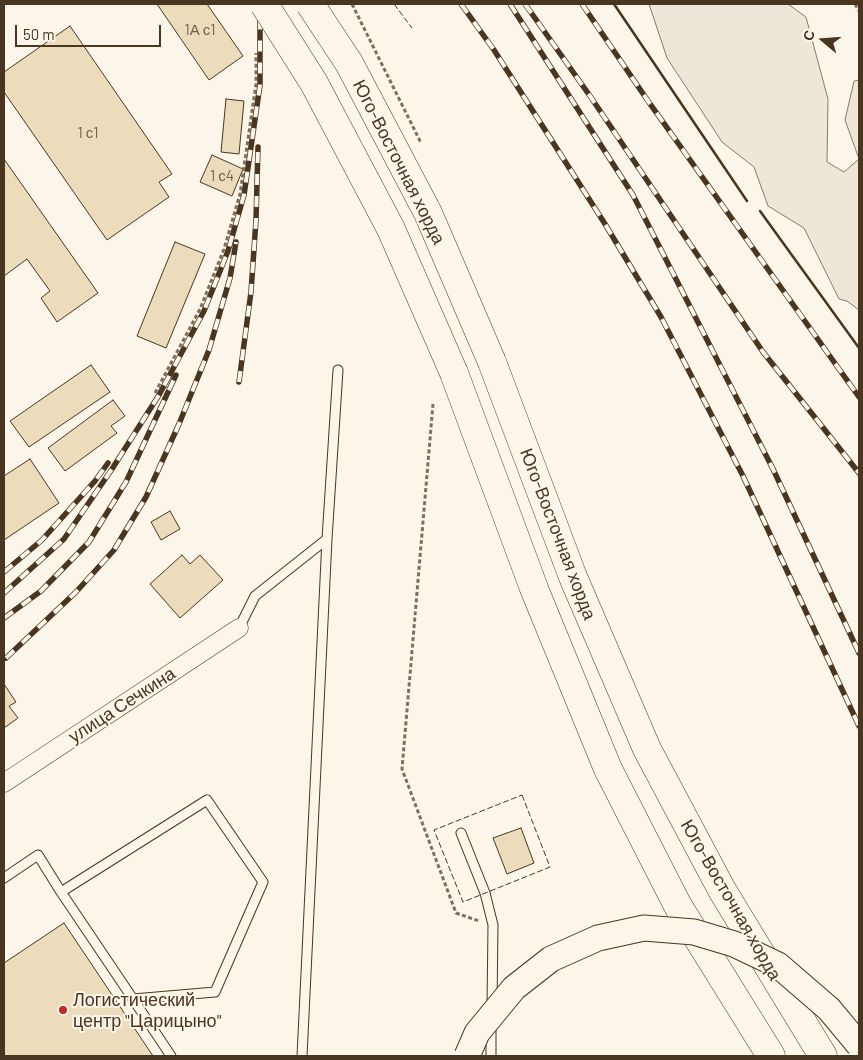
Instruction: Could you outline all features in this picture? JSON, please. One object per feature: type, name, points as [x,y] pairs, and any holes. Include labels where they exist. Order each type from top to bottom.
[{"type":"main road","name":"Юго-Восточная хорда","points":[[264,4],[314,83],[391,228],[454,373],[535,591],[608,769],[678,906],[771,1056]]},
{"type":"main road","name":"Юго-Восточная хорда","points":[[310,4],[349,63],[428,213],[492,362],[573,578],[647,749],[722,890],[823,1056]]},
{"type":"main road","points":[[467,1056],[477,1033],[514,988],[551,959],[598,938],[644,928],[694,932],[734,944],[778,965],[829,1009],[859,1045]]},
{"type":"street","name":"улица Сечкина","points":[[4,783],[239,628]]},
{"type":"lane","points":[[302,1056],[327,539],[338,370]]},
{"type":"lane","points":[[239,628],[255,596],[327,539]]},
{"type":"lane","points":[[61,892],[208,800],[264,882],[215,992],[132,999]]},
{"type":"lane","points":[[461,832],[485,893],[493,925],[491,1056]]},
{"type":"lane","points":[[4,878],[38,855],[171,1056]]},
{"type":"path","points":[[352,4],[421,143]]},
{"type":"path","points":[[854,4],[859,11]]},
{"type":"path","points":[[155,393],[200,309],[224,249],[240,194],[256,84],[256,53]]},
{"type":"path","points":[[433,404],[402,768],[456,914],[493,925]]},
{"type":"shaded area","points":[[649,4],[788,4],[806,17],[828,99],[827,162],[844,172],[859,159],[859,310],[847,301],[839,299],[804,228],[768,206],[754,167],[722,142],[667,58]]},
{"type":"shaded area","points":[[859,80],[859,159],[845,120],[854,81]]},
{"type":"building","points":[[157,4],[207,4],[243,56],[209,80]]},
{"type":"building","points":[[70,26],[172,174],[159,182],[169,197],[107,240],[4,92],[4,72]]},
{"type":"building","points":[[226,99],[244,101],[239,154],[221,152]]},
{"type":"building","points":[[212,155],[243,169],[232,196],[200,182]]},
{"type":"building","points":[[4,159],[98,293],[57,322],[41,298],[50,291],[27,259],[4,276]]},
{"type":"building","points":[[175,242],[205,254],[166,348],[137,336]]},
{"type":"building","points":[[91,365],[110,392],[29,447],[10,421]]},
{"type":"building","points":[[113,400],[125,416],[111,426],[117,433],[65,471],[48,448]]},
{"type":"building","points":[[30,459],[59,503],[4,540],[4,476]]},
{"type":"building","points":[[170,511],[180,529],[161,540],[151,522]]},
{"type":"building","points":[[182,555],[190,564],[200,555],[223,580],[180,618],[150,584]]},
{"type":"building","points":[[4,684],[16,702],[9,706],[18,718],[4,728]]},
{"type":"building","points":[[521,828],[534,863],[507,874],[493,838]]},
{"type":"building","name":"Логистический центр \"Царицыно\"","points":[[64,923],[153,1056],[4,1056],[4,963]]},
{"type":"railway","points":[[4,593],[64,539],[112,469],[159,395],[204,311],[228,251],[244,195],[260,85],[260,4]]},
{"type":"railway","points":[[461,4],[494,50],[605,224],[661,317],[743,476],[859,726]]},
{"type":"railway","points":[[510,4],[633,195],[773,469],[859,653]]},
{"type":"railway","points":[[525,4],[590,96],[763,352],[859,473]]},
{"type":"railway","points":[[582,4],[648,101],[859,397]]},
{"type":"railway","points":[[239,382],[251,292],[256,220],[258,147]]},
{"type":"railway","points":[[6,658],[76,592],[114,550],[146,497],[179,424],[209,350],[230,278],[236,242]]},
{"type":"railway","points":[[4,618],[41,591],[89,542],[126,482],[176,375]]},
{"type":"railway","points":[[4,572],[42,540],[95,481],[108,463]]},
{"type":"fence","points":[[394,4],[412,28]]},
{"type":"fence","points":[[522,795],[550,867],[463,902],[434,830],[522,795]]},
{"type":"wall","points":[[614,4],[747,201]]},
{"type":"wall","points":[[760,211],[859,348]]},
{"type":"place","name":"Логистический центр \"Царицыно\"","points":[[63,1010]]}]
